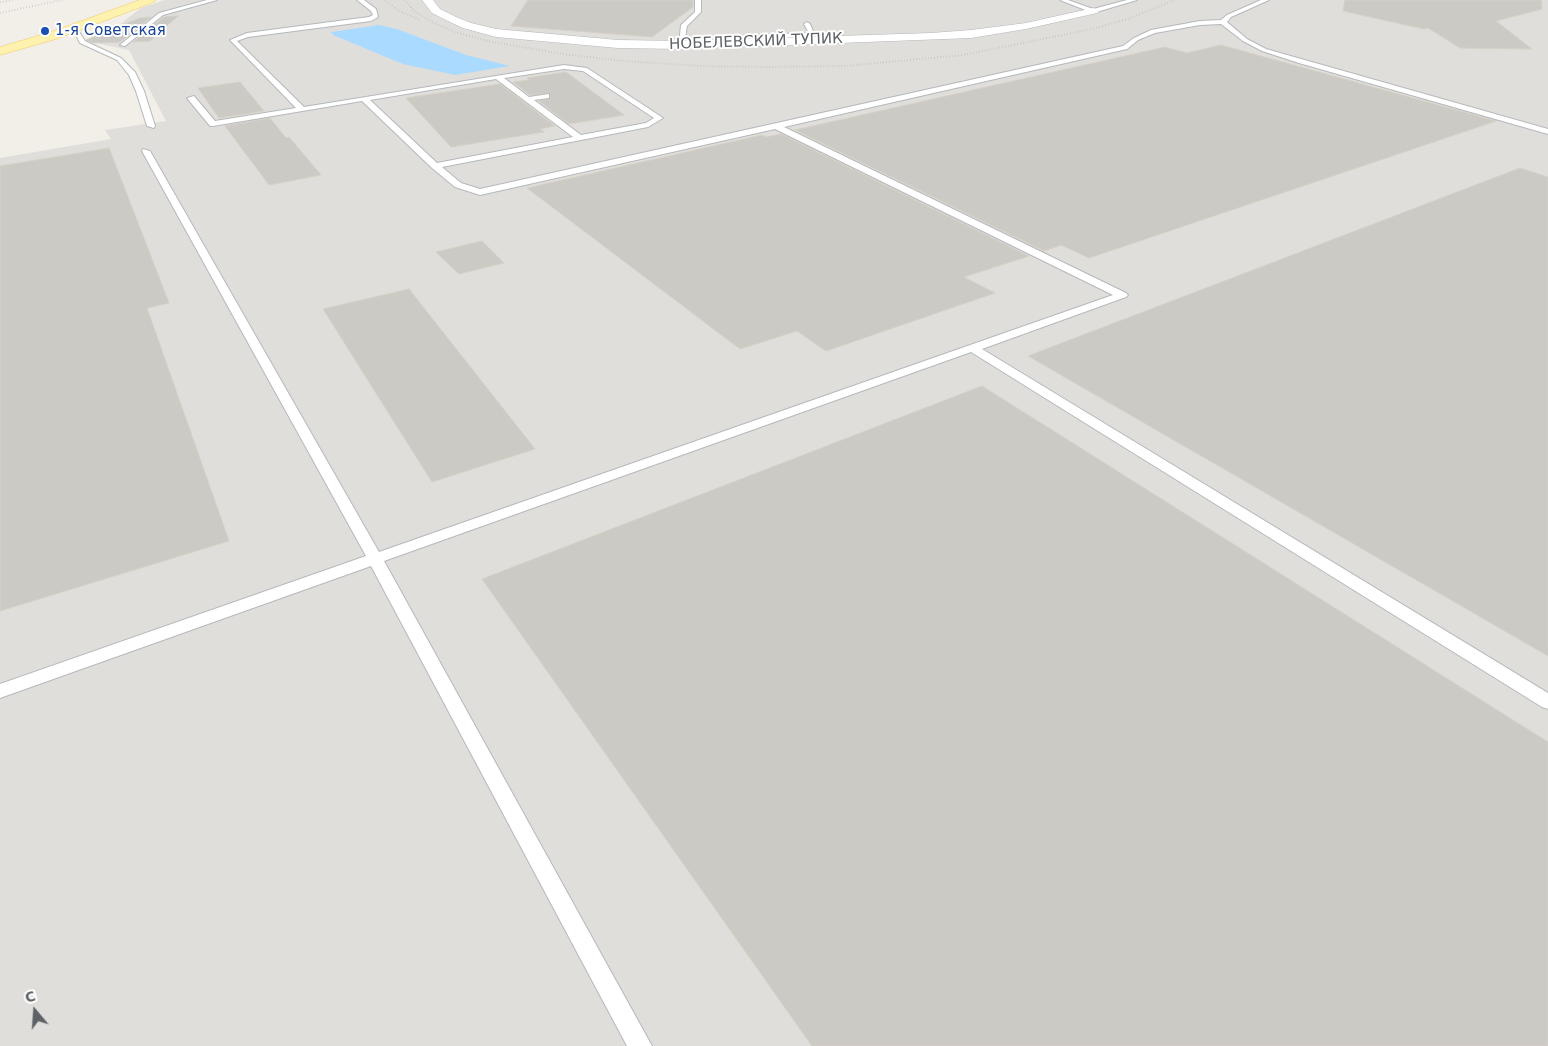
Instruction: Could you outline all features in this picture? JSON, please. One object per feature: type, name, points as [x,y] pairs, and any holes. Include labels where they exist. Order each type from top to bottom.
[{"type":"main road","points":[[0,51],[74,28],[150,0]]},
{"type":"street","name":"НОБЕЛЕВСКИЙ ТУПИК","points":[[427,0],[436,11],[467,26],[496,32],[578,42],[681,44],[751,37],[971,34],[1026,26],[1093,11]]},
{"type":"lane","points":[[123,45],[161,14],[214,0]]},
{"type":"lane","points":[[302,109],[233,40],[247,35],[371,19],[376,16],[374,10],[360,0]]},
{"type":"lane","points":[[681,44],[684,25],[698,12],[698,0]]},
{"type":"lane","points":[[1063,0],[1093,11],[1134,0]]},
{"type":"lane","points":[[364,99],[435,166],[458,185],[480,192],[1125,48],[1136,39],[1153,31],[1200,23],[1223,22],[1229,16],[1266,0]]},
{"type":"lane","points":[[1223,22],[1238,35],[1264,50],[1310,65],[1548,132]]},
{"type":"lane","points":[[751,37],[813,35],[807,24]]},
{"type":"lane","points":[[74,28],[82,42],[119,59],[132,74],[140,91],[151,126]]},
{"type":"lane","points":[[191,98],[213,124],[564,67],[585,69],[659,118],[648,125],[435,166]]},
{"type":"lane","points":[[498,77],[579,138]]},
{"type":"lane","points":[[528,99],[546,96]]},
{"type":"lane","points":[[0,691],[1122,295],[776,126]]},
{"type":"lane","points":[[146,151],[375,559],[640,1046]]},
{"type":"lane","points":[[972,348],[1548,702]]},
{"type":"shaded area","points":[[165,0],[1548,0],[1548,1046],[0,1046],[0,158],[111,139],[105,130],[166,121],[129,50],[96,43],[141,8]]},
{"type":"water","points":[[379,25],[397,29],[466,55],[510,66],[455,75],[403,64],[333,35],[331,32]]},
{"type":"building","points":[[528,0],[693,0],[693,7],[652,37],[511,26]]},
{"type":"building","points":[[1345,0],[1541,0],[1542,9],[1496,21],[1532,49],[1460,48],[1428,28],[1424,29],[1343,11]]},
{"type":"building","points":[[178,16],[150,41],[133,42],[164,17]]},
{"type":"building","points":[[151,17],[120,42],[94,43],[86,40],[140,18]]},
{"type":"building","points":[[1221,45],[1496,121],[1089,258],[1061,245],[1044,251],[795,130],[1165,47],[1187,53]]},
{"type":"building","points":[[566,72],[624,115],[569,124],[539,101],[550,99],[550,93],[530,95],[513,82]]},
{"type":"building","points":[[240,82],[264,111],[219,118],[198,88]]},
{"type":"building","points":[[500,84],[555,126],[540,129],[544,132],[451,147],[406,98]]},
{"type":"building","points":[[270,118],[321,175],[269,185],[225,126]]},
{"type":"building","points":[[781,134],[1029,256],[964,277],[995,293],[826,351],[797,331],[740,349],[527,188],[762,135],[766,137]]},
{"type":"building","points":[[109,148],[169,303],[147,308],[229,541],[0,611],[0,166]]},
{"type":"building","points":[[1520,168],[1548,177],[1548,656],[1028,356]]},
{"type":"building","points":[[482,241],[504,263],[459,274],[436,252]]},
{"type":"building","points":[[409,289],[535,449],[432,482],[323,309]]},
{"type":"building","points":[[982,386],[1548,742],[1548,1046],[812,1046],[482,579]]},
{"type":"railway","points":[[0,2],[14,0]]},
{"type":"railway","points":[[0,13],[62,0]]},
{"type":"railway","points":[[385,0],[396,9],[420,20]]},
{"type":"railway","points":[[405,0],[415,12],[432,22],[455,32],[488,41],[562,54],[624,61],[701,66],[766,67],[845,66],[963,55],[1092,29],[1125,20],[1175,0]]},
{"type":"place","name":"1-я Советская","points":[[45,31]]}]
